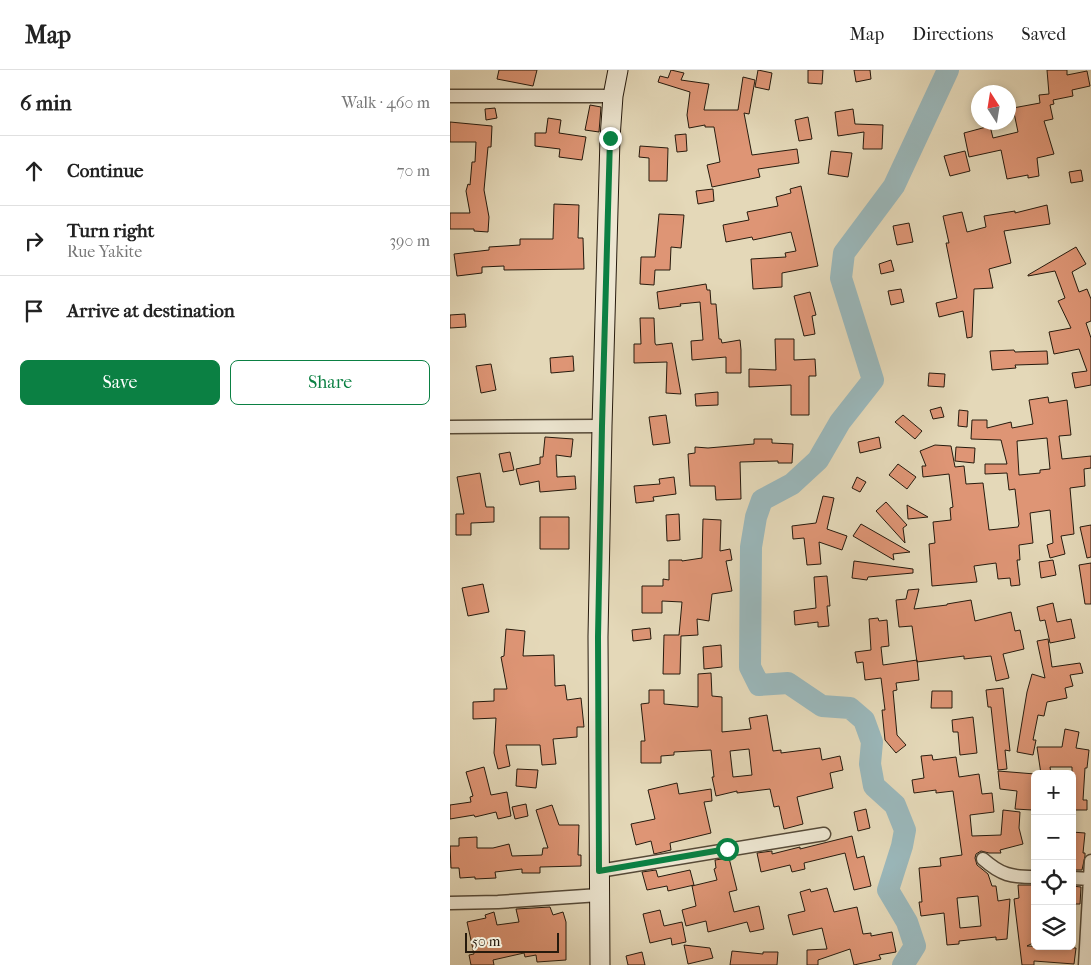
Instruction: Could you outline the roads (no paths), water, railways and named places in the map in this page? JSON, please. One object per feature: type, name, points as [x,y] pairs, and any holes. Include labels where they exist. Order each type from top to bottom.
[{"type":"main road","points":[[600,965],[598,637],[602,426],[610,138],[618,70]]},
{"type":"street","points":[[450,96],[614,96]]},
{"type":"street","points":[[450,428],[602,426]]},
{"type":"street","points":[[599,871],[824,834]]},
{"type":"street","points":[[983,859],[996,870],[1013,877],[1031,877]]},
{"type":"street","points":[[1085,965],[1091,861]]},
{"type":"street","points":[[1076,878],[1091,879]]},
{"type":"street","points":[[450,903],[498,902],[599,895]]},
{"type":"waterway","points":[[903,965],[915,946],[907,922],[888,890],[905,830],[895,805],[874,786],[870,764],[872,742],[864,720],[850,708],[822,706],[788,683],[759,685],[750,667],[751,547],[756,517],[762,500],[792,484],[818,460],[840,422],[873,380],[841,278],[844,253],[894,186],[948,70]]}]
